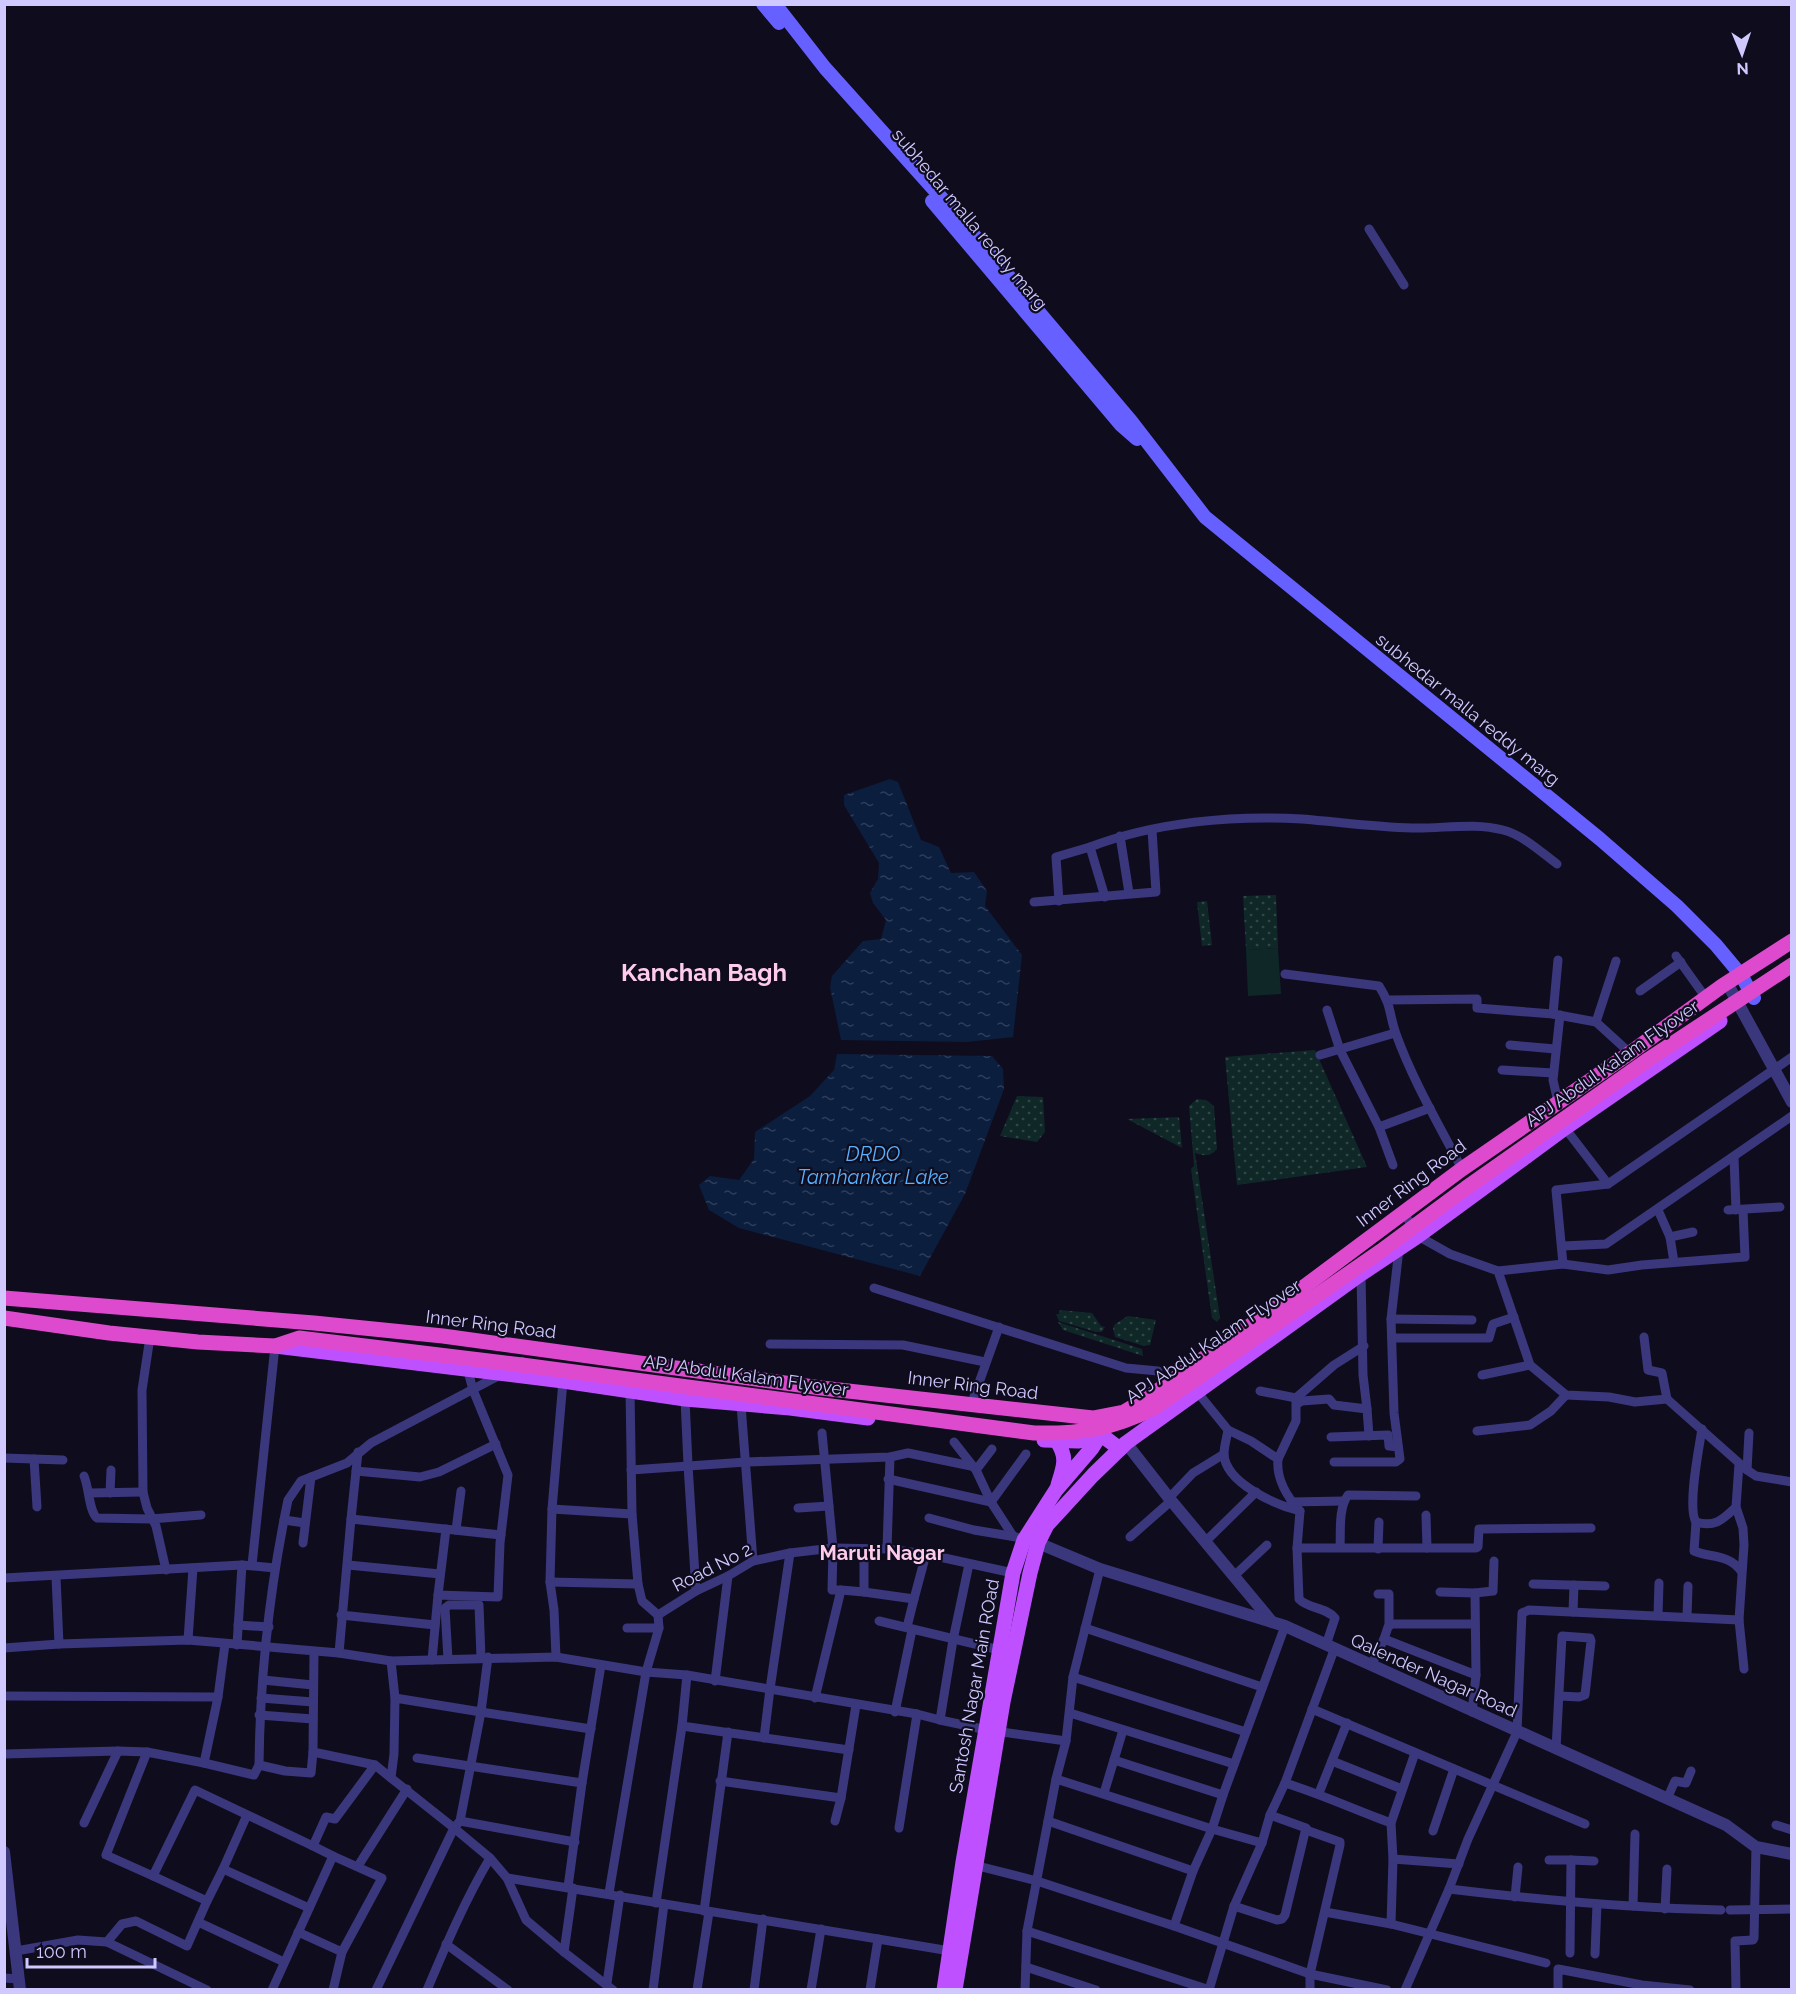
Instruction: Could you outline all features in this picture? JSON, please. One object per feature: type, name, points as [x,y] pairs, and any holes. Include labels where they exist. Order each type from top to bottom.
[{"type":"highway","name":"Inner Ring Road","points":[[4,1298],[314,1323],[443,1336],[811,1387],[1093,1418],[1109,1416],[1130,1409],[1159,1373],[1404,1213],[1462,1169],[1727,983],[1791,941]]},
{"type":"highway","name":"APJ Abdul Kalam Flyover","points":[[275,1346],[299,1338],[522,1365],[1034,1433],[1062,1434],[1115,1425],[1154,1408],[1381,1251],[1466,1188],[1641,1066],[1791,965]]},
{"type":"highway","points":[[4,1318],[150,1337],[275,1346]]},
{"type":"highway","points":[[790,1408],[793,1384]]},
{"type":"highway","points":[[809,1411],[811,1387]]},
{"type":"main road","name":"subhedar malla reddy marg","points":[[763,4],[1121,425],[1155,453]]},
{"type":"main road","name":"subhedar malla reddy marg","points":[[775,4],[825,68],[948,206],[1131,421],[1205,517],[1600,839],[1677,906],[1716,945],[1741,975],[1754,998]]},
{"type":"main road","points":[[275,1346],[563,1381],[685,1399],[790,1408],[1056,1440],[1104,1437],[1123,1446],[1418,1236],[1565,1128],[1791,974]]},
{"type":"main road","name":"Santosh Nagar Main ROad","points":[[992,1731],[1000,1650],[1013,1573],[1025,1540],[1056,1490],[1100,1437],[1109,1416]]},
{"type":"main road","points":[[1056,1440],[1064,1450],[1065,1458],[1056,1490]]},
{"type":"main road","name":"Santosh Nagar Main ROad","points":[[1025,1540],[1047,1525],[1123,1446]]},
{"type":"main road","name":"Santosh Nagar Main ROad","points":[[944,1989],[992,1731],[1030,1573],[1025,1540]]},
{"type":"main road","name":"Santosh Nagar Main ROad","points":[[955,1989],[969,1863]]},
{"type":"street","points":[[1369,229],[1404,285]]},
{"type":"street","points":[[1059,901],[1056,857],[1119,836],[1189,823],[1302,819],[1415,829],[1491,828],[1515,834],[1557,864]]},
{"type":"street","points":[[1034,902],[1156,892],[1152,830]]},
{"type":"street","points":[[1119,836],[1129,893]]},
{"type":"street","points":[[1090,847],[1105,897]]},
{"type":"street","points":[[1640,992],[1678,959],[1706,998]]},
{"type":"street","points":[[1558,960],[1553,1073],[1558,1102]]},
{"type":"street","points":[[1596,1022],[1616,961]]},
{"type":"street","points":[[1285,974],[1379,986],[1388,1000],[1395,1033],[1462,1169]]},
{"type":"street","points":[[1727,983],[1791,1102]]},
{"type":"street","points":[[1388,1000],[1477,999],[1477,1008],[1556,1015],[1596,1022],[1630,1053]]},
{"type":"street","points":[[1327,1010],[1340,1050],[1379,1127],[1393,1165]]},
{"type":"street","points":[[1320,1055],[1395,1033]]},
{"type":"street","points":[[1510,1045],[1555,1049]]},
{"type":"street","points":[[1563,1264],[1556,1190],[1608,1184],[1791,1057]]},
{"type":"street","points":[[1502,1070],[1553,1073]]},
{"type":"street","points":[[1379,1127],[1430,1108]]},
{"type":"street","points":[[1563,1246],[1606,1244],[1791,1116]]},
{"type":"street","points":[[1565,1128],[1608,1184]]},
{"type":"street","points":[[1404,1213],[1418,1236],[1450,1254],[1498,1271],[1563,1264],[1608,1270],[1745,1257],[1736,1210],[1734,1157]]},
{"type":"street","points":[[1736,1210],[1780,1207]]},
{"type":"street","points":[[1658,1210],[1670,1238],[1674,1262]]},
{"type":"street","points":[[1670,1238],[1693,1232]]},
{"type":"street","points":[[1334,1462],[1398,1462],[1400,1460],[1394,1413],[1391,1319],[1399,1249]]},
{"type":"street","points":[[1498,1271],[1530,1365],[1566,1395],[1609,1397],[1635,1402],[1667,1399]]},
{"type":"street","points":[[1361,1275],[1363,1375],[1369,1436]]},
{"type":"street","points":[[874,1288],[1126,1368],[1159,1373]]},
{"type":"street","points":[[1392,1338],[1489,1338],[1493,1324],[1514,1317]]},
{"type":"street","points":[[1391,1319],[1472,1320]]},
{"type":"street","points":[[971,1405],[999,1327]]},
{"type":"street","points":[[150,1337],[142,1390],[143,1492],[151,1519],[156,1526],[166,1570]]},
{"type":"street","points":[[1644,1337],[1648,1370],[1662,1373],[1667,1399],[1756,1476],[1791,1482]]},
{"type":"street","points":[[770,1344],[903,1346],[985,1362]]},
{"type":"street","points":[[237,1645],[275,1346]]},
{"type":"street","points":[[1028,1931],[1209,1989],[1234,1906],[1262,1843],[1270,1815],[1285,1783],[1312,1709],[1330,1647],[1335,1618],[1331,1613],[1304,1604],[1299,1599],[1300,1511],[1291,1502],[1277,1470],[1278,1459],[1296,1401],[1334,1365],[1364,1346]]},
{"type":"street","points":[[1482,1375],[1530,1365]]},
{"type":"street","points":[[438,1595],[498,1597],[501,1535],[508,1475],[473,1390],[468,1371]]},
{"type":"street","points":[[4,1754],[147,1752],[254,1775],[259,1765],[261,1698],[275,1568],[288,1500],[293,1491],[301,1481],[346,1463],[380,1438],[500,1375]]},
{"type":"street","points":[[556,1657],[550,1582],[552,1509],[563,1381]]},
{"type":"street","points":[[609,1893],[646,1672],[659,1628],[658,1615],[642,1601],[638,1584],[632,1514],[630,1390]]},
{"type":"street","points":[[1260,1391],[1296,1401],[1329,1399],[1334,1405],[1367,1409]]},
{"type":"street","points":[[1198,1394],[1228,1430],[1251,1440],[1278,1459]]},
{"type":"street","points":[[1478,1431],[1530,1425],[1551,1411],[1566,1395]]},
{"type":"street","points":[[685,1399],[696,1591]]},
{"type":"street","points":[[741,1405],[753,1562]]},
{"type":"street","points":[[1228,1430],[1224,1454],[1227,1467],[1242,1484],[1280,1506],[1300,1511]]},
{"type":"street","points":[[1702,1430],[1692,1515],[1696,1522],[1694,1551],[1726,1558],[1736,1564],[1741,1571]]},
{"type":"street","points":[[822,1433],[833,1548],[832,1590],[914,1599]]},
{"type":"street","points":[[1744,1669],[1739,1620],[1744,1537],[1736,1507],[1749,1433]]},
{"type":"street","points":[[1331,1437],[1388,1435],[1389,1446],[1398,1447]]},
{"type":"street","points":[[954,1442],[973,1468],[991,1502],[1025,1540]]},
{"type":"street","points":[[357,1472],[420,1478],[439,1472],[496,1444]]},
{"type":"street","name":"Qalender Nagar Road","points":[[1123,1446],[1279,1625],[1726,1825],[1756,1847],[1791,1854]]},
{"type":"street","points":[[973,1468],[992,1449]]},
{"type":"street","points":[[339,1653],[358,1452]]},
{"type":"street","points":[[631,1470],[746,1462],[890,1457],[908,1452],[973,1468]]},
{"type":"street","points":[[991,1502],[1026,1454]]},
{"type":"street","points":[[1131,1537],[1170,1500],[1194,1473],[1224,1454]]},
{"type":"street","points":[[887,1549],[890,1457]]},
{"type":"street","points":[[4,1458],[63,1460]]},
{"type":"street","points":[[34,1459],[37,1507]]},
{"type":"street","points":[[110,1493],[111,1470]]},
{"type":"street","points":[[84,1476],[90,1493],[92,1513],[97,1518],[151,1519],[201,1515]]},
{"type":"street","points":[[303,1543],[311,1478]]},
{"type":"street","points":[[888,1479],[991,1502]]},
{"type":"street","points":[[456,1530],[461,1491]]},
{"type":"street","points":[[90,1493],[143,1492]]},
{"type":"street","points":[[1205,1542],[1256,1492]]},
{"type":"street","points":[[1341,1547],[1341,1521],[1344,1501],[1348,1495],[1416,1496]]},
{"type":"street","points":[[1291,1502],[1344,1501]]},
{"type":"street","points":[[798,1508],[829,1506]]},
{"type":"street","points":[[1696,1522],[1715,1524],[1721,1522],[1736,1507]]},
{"type":"street","points":[[552,1509],[632,1514]]},
{"type":"street","points":[[1426,1515],[1427,1548]]},
{"type":"street","points":[[929,1518],[1025,1540],[1100,1569],[1279,1625],[1262,1688],[1212,1829],[1193,1871],[1174,1926]]},
{"type":"street","points":[[351,1519],[501,1535]]},
{"type":"street","points":[[284,1520],[305,1523]]},
{"type":"street","points":[[1378,1549],[1380,1522]]},
{"type":"street","points":[[1298,1548],[1477,1548],[1479,1529],[1591,1528]]},
{"type":"street","points":[[432,1660],[446,1529]]},
{"type":"street","points":[[1234,1576],[1266,1545]]},
{"type":"street","name":"Road No 2","points":[[658,1615],[696,1591],[753,1562],[790,1553],[833,1548],[887,1549],[926,1554],[1013,1573]]},
{"type":"street","points":[[864,1549],[864,1592]]},
{"type":"street","points":[[765,1737],[790,1553]]},
{"type":"street","points":[[895,1712],[914,1599],[926,1554]]},
{"type":"street","points":[[1440,1592],[1491,1592],[1494,1589],[1494,1561]]},
{"type":"street","points":[[940,1720],[969,1563]]},
{"type":"street","points":[[348,1564],[440,1574]]},
{"type":"street","points":[[4,1578],[247,1565],[275,1568]]},
{"type":"street","points":[[188,1640],[193,1568]]},
{"type":"street","points":[[1025,1989],[1028,1931],[1056,1779],[1066,1741],[1073,1677],[1100,1569]]},
{"type":"street","points":[[56,1576],[59,1644]]},
{"type":"street","points":[[715,1681],[728,1576]]},
{"type":"street","points":[[550,1582],[638,1584]]},
{"type":"street","points":[[1658,1615],[1659,1583]]},
{"type":"street","points":[[1533,1584],[1605,1586]]},
{"type":"street","points":[[1573,1612],[1574,1585]]},
{"type":"street","points":[[1687,1617],[1688,1586]]},
{"type":"street","points":[[816,1698],[841,1590]]},
{"type":"street","points":[[1371,1666],[1389,1625],[1389,1594],[1378,1593]]},
{"type":"street","points":[[1472,1712],[1476,1676],[1475,1593]]},
{"type":"street","points":[[376,1989],[457,1824],[481,1712],[483,1656],[479,1605],[449,1605],[445,1608],[448,1656]]},
{"type":"street","points":[[1405,1989],[1449,1890],[1468,1839],[1517,1732],[1522,1613],[1529,1610],[1739,1620]]},
{"type":"street","points":[[341,1615],[435,1625]]},
{"type":"street","points":[[879,1621],[1000,1650]]},
{"type":"street","points":[[1389,1625],[1475,1624]]},
{"type":"street","points":[[238,1625],[269,1627]]},
{"type":"street","points":[[627,1628],[659,1628]]},
{"type":"street","points":[[1085,1628],[1262,1688]]},
{"type":"street","points":[[1556,1749],[1562,1636],[1590,1639],[1585,1695],[1560,1696]]},
{"type":"street","points":[[1384,1639],[1476,1676]]},
{"type":"street","points":[[4,1648],[188,1640],[339,1653],[391,1661],[432,1660],[448,1656],[556,1657],[646,1672],[687,1675],[917,1714],[992,1731],[1066,1741]]},
{"type":"street","points":[[204,1763],[218,1697],[225,1644]]},
{"type":"street","points":[[259,1765],[285,1771],[311,1773],[314,1652]]},
{"type":"street","points":[[391,1661],[395,1698],[391,1778]]},
{"type":"street","points":[[564,1952],[582,1783],[601,1665]]},
{"type":"street","points":[[653,1989],[660,1903],[687,1675]]},
{"type":"street","points":[[1073,1677],[1246,1732]]},
{"type":"street","points":[[263,1680],[314,1684]]},
{"type":"street","points":[[4,1696],[218,1697]]},
{"type":"street","points":[[261,1698],[313,1702]]},
{"type":"street","points":[[395,1698],[591,1729]]},
{"type":"street","points":[[835,1821],[841,1798],[856,1705]]},
{"type":"street","points":[[1312,1709],[1585,1824]]},
{"type":"street","points":[[1070,1713],[1234,1764]]},
{"type":"street","points":[[899,1827],[917,1714]]},
{"type":"street","points":[[260,1715],[314,1719]]},
{"type":"street","points":[[1319,1793],[1347,1723]]},
{"type":"street","points":[[682,1726],[849,1750]]},
{"type":"street","points":[[1104,1793],[1123,1730]]},
{"type":"street","points":[[697,1989],[720,1781],[728,1732]]},
{"type":"street","points":[[84,1823],[118,1751]]},
{"type":"street","points":[[147,1752],[106,1855],[207,1901]]},
{"type":"street","points":[[313,1752],[375,1764],[391,1778],[457,1824],[507,1878],[526,1920],[610,1986]]},
{"type":"street","points":[[1390,1923],[1393,1859],[1391,1823],[1415,1753]]},
{"type":"street","points":[[417,1758],[582,1783]]},
{"type":"street","points":[[1114,1760],[1223,1794]]},
{"type":"street","points":[[1332,1761],[1402,1789]]},
{"type":"street","points":[[313,1846],[326,1817],[335,1819],[375,1764]]},
{"type":"street","points":[[1432,1831],[1454,1769]]},
{"type":"street","points":[[1667,1799],[1675,1781],[1686,1783],[1691,1771]]},
{"type":"street","points":[[1056,1779],[1262,1843]]},
{"type":"street","points":[[720,1781],[841,1798]]},
{"type":"street","points":[[1285,1783],[1319,1793],[1355,1810],[1391,1823]]},
{"type":"street","points":[[358,1866],[407,1789]]},
{"type":"street","points":[[153,1876],[195,1790],[382,1878],[342,1952],[333,1989]]},
{"type":"street","points":[[107,1942],[122,1924],[136,1920],[187,1946],[247,1815]]},
{"type":"street","points":[[1270,1815],[1302,1825],[1306,1830],[1340,1842],[1310,1974],[1310,1989]]},
{"type":"street","points":[[1048,1821],[1193,1871]]},
{"type":"street","points":[[457,1824],[575,1842]]},
{"type":"street","points":[[1776,1825],[1791,1830]]},
{"type":"street","points":[[1234,1906],[1277,1920],[1284,1917],[1306,1830]]},
{"type":"street","points":[[1633,1906],[1635,1834]]},
{"type":"street","points":[[1736,1989],[1736,1941],[1754,1940],[1756,1847]]},
{"type":"street","points":[[4,1852],[6,1889],[19,1984],[4,1978]]},
{"type":"street","points":[[272,1989],[333,1856]]},
{"type":"street","points":[[427,1989],[446,1944],[490,1858]]},
{"type":"street","points":[[1393,1859],[1459,1864]]},
{"type":"street","points":[[1549,1860],[1594,1861]]},
{"type":"street","points":[[1570,1953],[1571,1860]]},
{"type":"street","points":[[969,1863],[1037,1881],[1310,1974],[1387,1989]]},
{"type":"street","points":[[1515,1898],[1518,1867]]},
{"type":"street","points":[[223,1869],[309,1908]]},
{"type":"street","points":[[1665,1909],[1667,1869]]},
{"type":"street","points":[[507,1878],[950,1951]]},
{"type":"street","points":[[1449,1890],[1515,1898],[1665,1909],[1791,1909]]},
{"type":"street","points":[[610,1986],[620,1895]]},
{"type":"street","points":[[1595,1954],[1597,1904]]},
{"type":"street","points":[[1325,1912],[1390,1923],[1546,1963]]},
{"type":"street","points":[[754,1989],[763,1919]]},
{"type":"street","points":[[198,1922],[284,1962]]},
{"type":"street","points":[[811,1989],[821,1929]]},
{"type":"street","points":[[298,1932],[342,1952]]},
{"type":"street","points":[[870,1989],[878,1939]]},
{"type":"street","points":[[16,1950],[78,1940],[107,1942],[207,1989]]},
{"type":"street","points":[[446,1944],[508,1989]]},
{"type":"street","points":[[1026,1967],[1096,1989]]},
{"type":"street","points":[[1558,1989],[1558,1969],[1642,1987],[1690,1989]]},
{"type":"street","points":[[1174,1989],[1177,1979]]},
{"type":"green space","points":[[1276,895],[1278,948],[1246,950],[1243,896]]},
{"type":"green space","points":[[1207,901],[1212,945],[1202,946],[1197,902]]},
{"type":"green space","points":[[1278,948],[1281,994],[1248,996],[1246,950]]},
{"type":"green space","points":[[1315,1050],[1367,1167],[1237,1185],[1225,1057]]},
{"type":"green space","points":[[1017,1096],[1043,1097],[1045,1132],[1037,1142],[1000,1136]]},
{"type":"green space","points":[[1197,1099],[1206,1100],[1214,1106],[1217,1149],[1207,1155],[1195,1153],[1220,1318],[1217,1322],[1212,1318],[1191,1169],[1194,1166],[1189,1106]]},
{"type":"green space","points":[[1179,1117],[1182,1148],[1127,1119]]},
{"type":"green space","points":[[1060,1310],[1092,1313],[1101,1326],[1105,1327],[1102,1332],[1096,1332],[1059,1321],[1056,1314],[1059,1314]]},
{"type":"green space","points":[[1128,1316],[1156,1320],[1150,1345],[1144,1346],[1115,1337],[1113,1328],[1115,1324]]},
{"type":"green space","points":[[1058,1322],[1142,1349],[1143,1356],[1063,1330]]},
{"type":"water","points":[[890,779],[898,782],[921,840],[939,847],[951,873],[974,872],[987,891],[985,906],[1022,955],[1013,1037],[967,1042],[841,1040],[830,987],[832,976],[863,941],[881,939],[886,920],[873,903],[870,893],[878,879],[879,863],[844,805],[844,795]]},
{"type":"water","name":"DRDO Tamhankar Lake","points":[[837,1054],[992,1056],[1003,1069],[1004,1089],[965,1194],[920,1276],[739,1228],[709,1210],[699,1185],[710,1176],[739,1180],[754,1159],[755,1132],[810,1096],[834,1070]]},
{"type":"district","name":"Kanchan Bagh","points":[[704,972]]},
{"type":"district","name":"Maruti Nagar","points":[[882,1553]]}]
